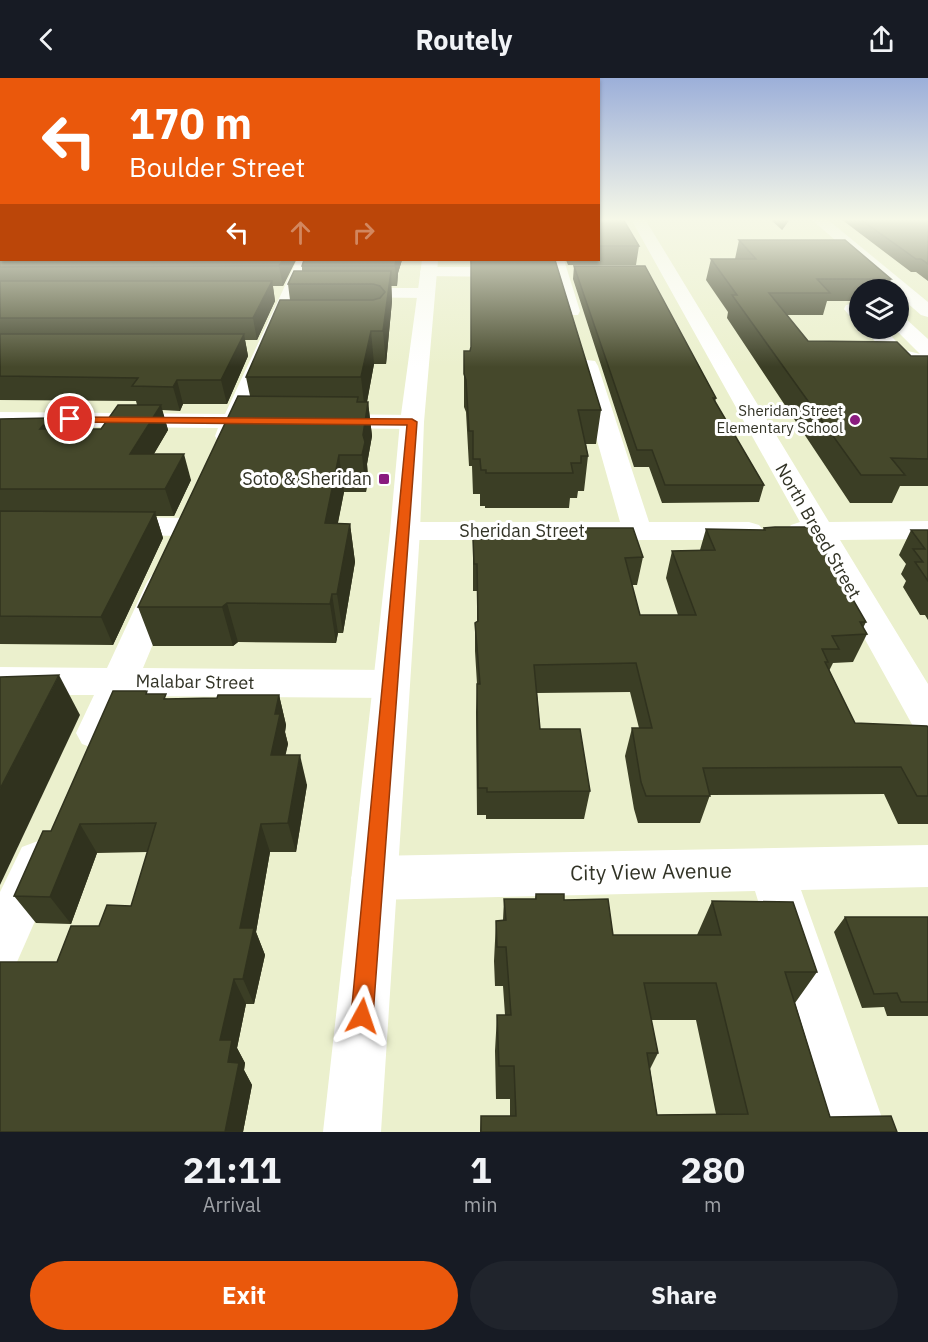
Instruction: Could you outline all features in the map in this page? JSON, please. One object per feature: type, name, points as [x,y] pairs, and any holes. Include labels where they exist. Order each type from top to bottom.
[{"type":"street","points":[[215,463],[285,314],[302,268]]},
{"type":"street","name":"North Breed Street","points":[[656,268],[818,531],[928,717]]},
{"type":"street","points":[[877,268],[928,311]]},
{"type":"street","points":[[285,314],[428,275],[556,269],[578,334],[637,531]]},
{"type":"street","points":[[352,1132],[405,531],[412,422],[428,275]]},
{"type":"street","points":[[909,332],[928,350]]},
{"type":"street","points":[[883,339],[897,354],[928,363]]},
{"type":"street","points":[[0,419],[412,422]]},
{"type":"street","points":[[86,755],[201,495]]},
{"type":"street","points":[[82,526],[187,527]]},
{"type":"street","name":"Sheridan Street","points":[[405,531],[928,530]]},
{"type":"street","name":"Malabar Street","points":[[0,681],[391,684]]},
{"type":"street","points":[[0,945],[48,839]]},
{"type":"street","name":"City View Avenue","points":[[374,878],[928,866]]},
{"type":"street","points":[[771,870],[858,1132]]},
{"type":"building","points":[[471,268],[558,268],[601,410],[578,410],[588,456],[581,456],[581,463],[571,463],[573,473],[486,473],[486,470],[481,470],[480,459],[473,459],[473,431],[469,431],[464,374],[464,351],[470,351]]},
{"type":"building","points":[[575,268],[646,268],[716,398],[713,398],[764,485],[665,485],[652,450],[637,450]]},
{"type":"building","points":[[718,268],[878,268],[891,279],[817,279],[830,293],[769,293],[808,341],[897,342],[911,356],[928,356],[928,459],[891,458],[905,475],[861,475],[732,295],[737,295]]},
{"type":"building","points":[[294,271],[391,271],[383,331],[371,331],[361,377],[246,377],[280,300],[373,300],[380,298],[385,292],[380,286],[373,284],[288,284]]},
{"type":"building","points":[[0,281],[272,281],[253,318],[0,318]]},
{"type":"building","points":[[0,334],[244,334],[221,380],[177,380],[173,387],[132,386],[138,378],[0,376]]},
{"type":"building","points":[[238,396],[358,397],[357,402],[368,402],[362,455],[339,455],[325,523],[350,524],[337,594],[332,594],[330,604],[227,603],[222,607],[138,607]]},
{"type":"building","points":[[118,405],[161,405],[130,454],[184,454],[165,489],[0,489],[0,419],[49,418],[40,429],[101,429]]},
{"type":"building","points":[[0,511],[155,512],[101,617],[0,616]]},
{"type":"building","points":[[811,527],[866,622],[860,622],[867,634],[832,636],[839,649],[822,649],[828,662],[825,662],[855,723],[927,726],[928,796],[917,796],[901,767],[703,768],[710,796],[646,796],[641,782],[632,728],[652,728],[636,663],[534,665],[540,729],[580,729],[590,791],[487,792],[487,788],[478,788],[477,684],[480,684],[475,623],[478,621],[477,564],[474,564],[473,539],[578,539],[575,528],[633,528],[643,557],[625,558],[640,615],[696,615],[672,551],[715,550],[706,529],[765,530],[764,528]]},
{"type":"building","points":[[911,530],[928,530],[928,581],[915,562],[923,562],[913,549],[925,549]]},
{"type":"building","points":[[59,675],[0,789],[0,677]]},
{"type":"building","points":[[113,691],[147,691],[146,694],[166,694],[164,699],[217,698],[218,695],[279,695],[275,714],[280,714],[271,755],[300,755],[288,823],[261,824],[240,928],[254,928],[243,979],[234,979],[220,1040],[232,1040],[228,1062],[239,1063],[225,1132],[0,1132],[0,962],[57,962],[71,926],[99,926],[107,905],[131,906],[156,823],[80,824],[50,897],[14,896],[43,831],[51,831]]},
{"type":"building","points":[[536,894],[564,894],[564,900],[608,899],[613,935],[721,935],[712,901],[793,902],[817,972],[785,972],[830,1117],[891,1116],[897,1132],[481,1132],[481,1116],[516,1116],[514,1066],[499,1066],[497,1015],[511,1015],[506,947],[497,947],[496,921],[506,920],[504,899],[536,899]],"holes":[[[644,983],[716,983],[748,1114],[657,1115],[647,1053],[658,1053]]]},
{"type":"building","points":[[845,917],[928,917],[928,1002],[901,1002],[897,993],[874,994]]},
{"type":"place","name":"Sheridan Street Elementary School","points":[[855,420]]},
{"type":"place","name":"Soto & Sheridan","points":[[384,479]]},
{"type":"route","points":[[70,419],[412,422],[405,531],[362,1016]]}]
